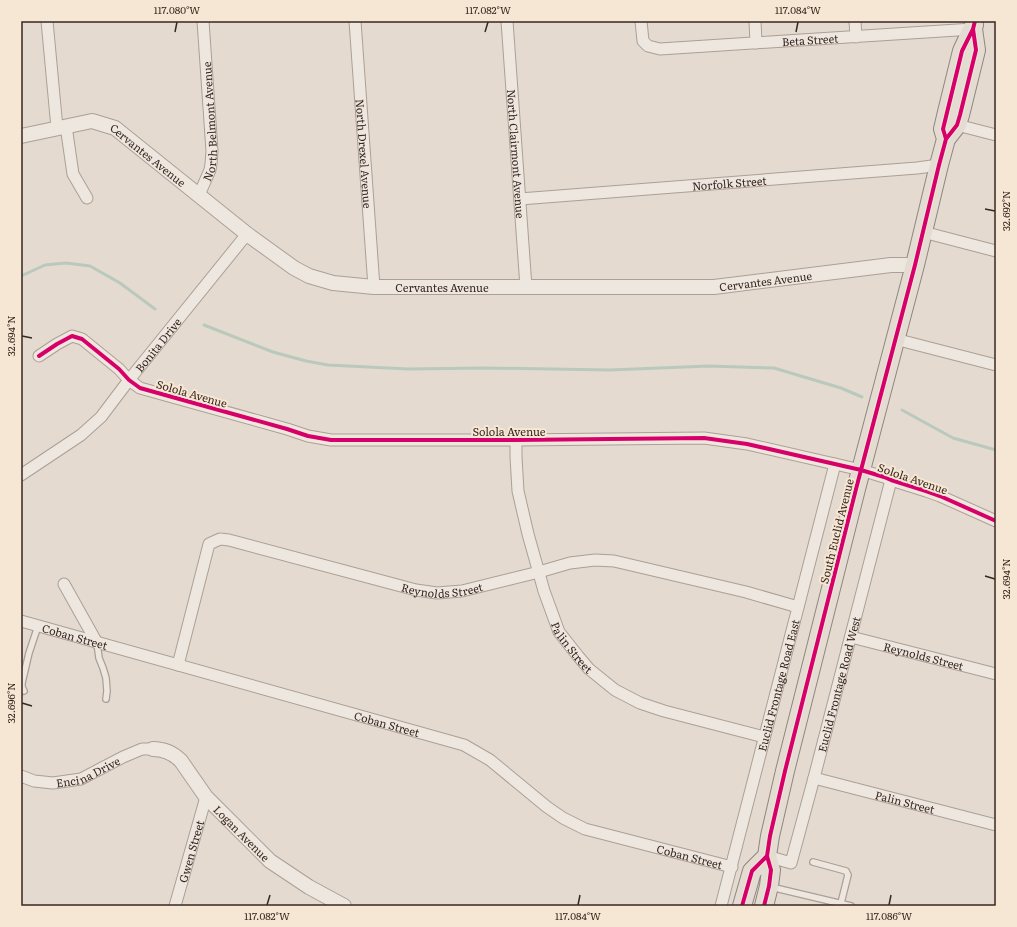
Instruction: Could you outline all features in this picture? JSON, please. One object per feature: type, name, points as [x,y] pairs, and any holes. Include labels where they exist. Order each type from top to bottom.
[{"type":"main road","points":[[946,139],[957,125],[976,50],[974,25]]},
{"type":"main road","points":[[946,139],[943,129],[948,104],[962,51],[974,25]]},
{"type":"main road","name":"South Euclid Avenue","points":[[764,906],[771,870],[767,856],[784,771],[860,470],[915,265],[946,139]]},
{"type":"main road","points":[[742,906],[752,871],[767,856]]},
{"type":"street","points":[[47,21],[61,127],[72,174],[87,198]]},
{"type":"street","name":"North Belmont Avenue","points":[[200,195],[210,170],[212,151],[203,21]]},
{"type":"street","name":"North Drexel Avenue","points":[[355,21],[374,287]]},
{"type":"street","name":"North Clairmont Avenue","points":[[507,21],[526,287]]},
{"type":"street","name":"Beta Street","points":[[641,21],[643,41],[648,46],[660,49],[856,37],[974,25]]},
{"type":"street","points":[[755,21],[756,43]]},
{"type":"street","points":[[855,21],[856,37]]},
{"type":"street","name":"Cervantes Avenue","points":[[21,136],[92,121],[115,128],[247,234],[294,268],[310,276],[332,283],[374,287],[714,287],[891,265],[915,265]]},
{"type":"street","points":[[957,125],[996,135]]},
{"type":"street","name":"Norfolk Street","points":[[520,199],[917,168],[939,165]]},
{"type":"street","points":[[923,232],[996,251]]},
{"type":"street","name":"Bonita Drive","points":[[21,475],[81,435],[101,417],[247,234]]},
{"type":"street","name":"Solola Avenue","points":[[39,356],[72,336],[82,339],[119,368],[129,380],[140,388],[288,429],[308,436],[330,440],[704,438],[747,444],[884,477],[940,496],[996,521]]},
{"type":"street","points":[[896,339],[996,365]]},
{"type":"street","name":"Palin Street","points":[[516,440],[518,491],[528,534],[544,590],[559,632],[578,656],[589,669],[615,690],[640,703],[659,710],[764,737]]},
{"type":"street","name":"Euclid Frontage Road East","points":[[721,906],[835,464]]},
{"type":"street","name":"Euclid Frontage Road West","points":[[767,856],[791,863],[891,480]]},
{"type":"street","name":"Reynolds Street","points":[[178,665],[209,544],[220,539],[229,540],[416,590],[437,593],[462,591],[570,563],[595,560],[614,561],[746,592],[798,607]]},
{"type":"street","points":[[64,584],[97,643]]},
{"type":"street","name":"Coban Street","points":[[21,621],[464,745],[490,760],[547,807],[563,818],[585,828],[732,867]]},
{"type":"street","name":"Reynolds Street","points":[[851,637],[996,674]]},
{"type":"street","name":"Encina Drive","points":[[21,776],[34,781],[53,783],[82,779],[142,749],[153,748]]},
{"type":"street","name":"Logan Avenue","points":[[153,748],[166,751],[181,761],[206,797],[270,861],[309,887],[344,906]]},
{"type":"street","name":"Palin Street","points":[[814,778],[996,825]]},
{"type":"street","name":"Gwen Street","points":[[175,906],[206,797]]},
{"type":"lane","points":[[24,691],[22,683],[29,652],[38,626]]},
{"type":"lane","points":[[97,643],[99,658],[106,678],[106,699]]},
{"type":"lane","points":[[813,862],[846,871],[848,875],[840,903]]},
{"type":"lane","points":[[769,886],[851,906]]},
{"type":"waterway","points":[[21,276],[45,265],[66,263],[90,266],[120,283],[155,309]]},
{"type":"waterway","points":[[204,325],[273,352],[328,365],[408,369],[486,368],[610,370],[709,366],[774,368],[841,388],[862,397]]},
{"type":"waterway","points":[[902,410],[953,438],[996,450]]},
{"type":"cycle path","points":[[946,139],[943,129],[962,51],[973,29],[975,21]]},
{"type":"cycle path","points":[[764,906],[771,870],[767,856],[770,836],[785,771],[856,489],[915,265],[939,165],[946,139],[957,125],[960,115],[976,50],[973,29]]},
{"type":"cycle path","points":[[39,356],[72,336],[82,339],[140,388],[308,436],[331,440],[704,438],[747,444],[861,470],[884,477],[940,496],[996,521]]},
{"type":"cycle path","points":[[742,906],[752,871],[767,856]]}]
